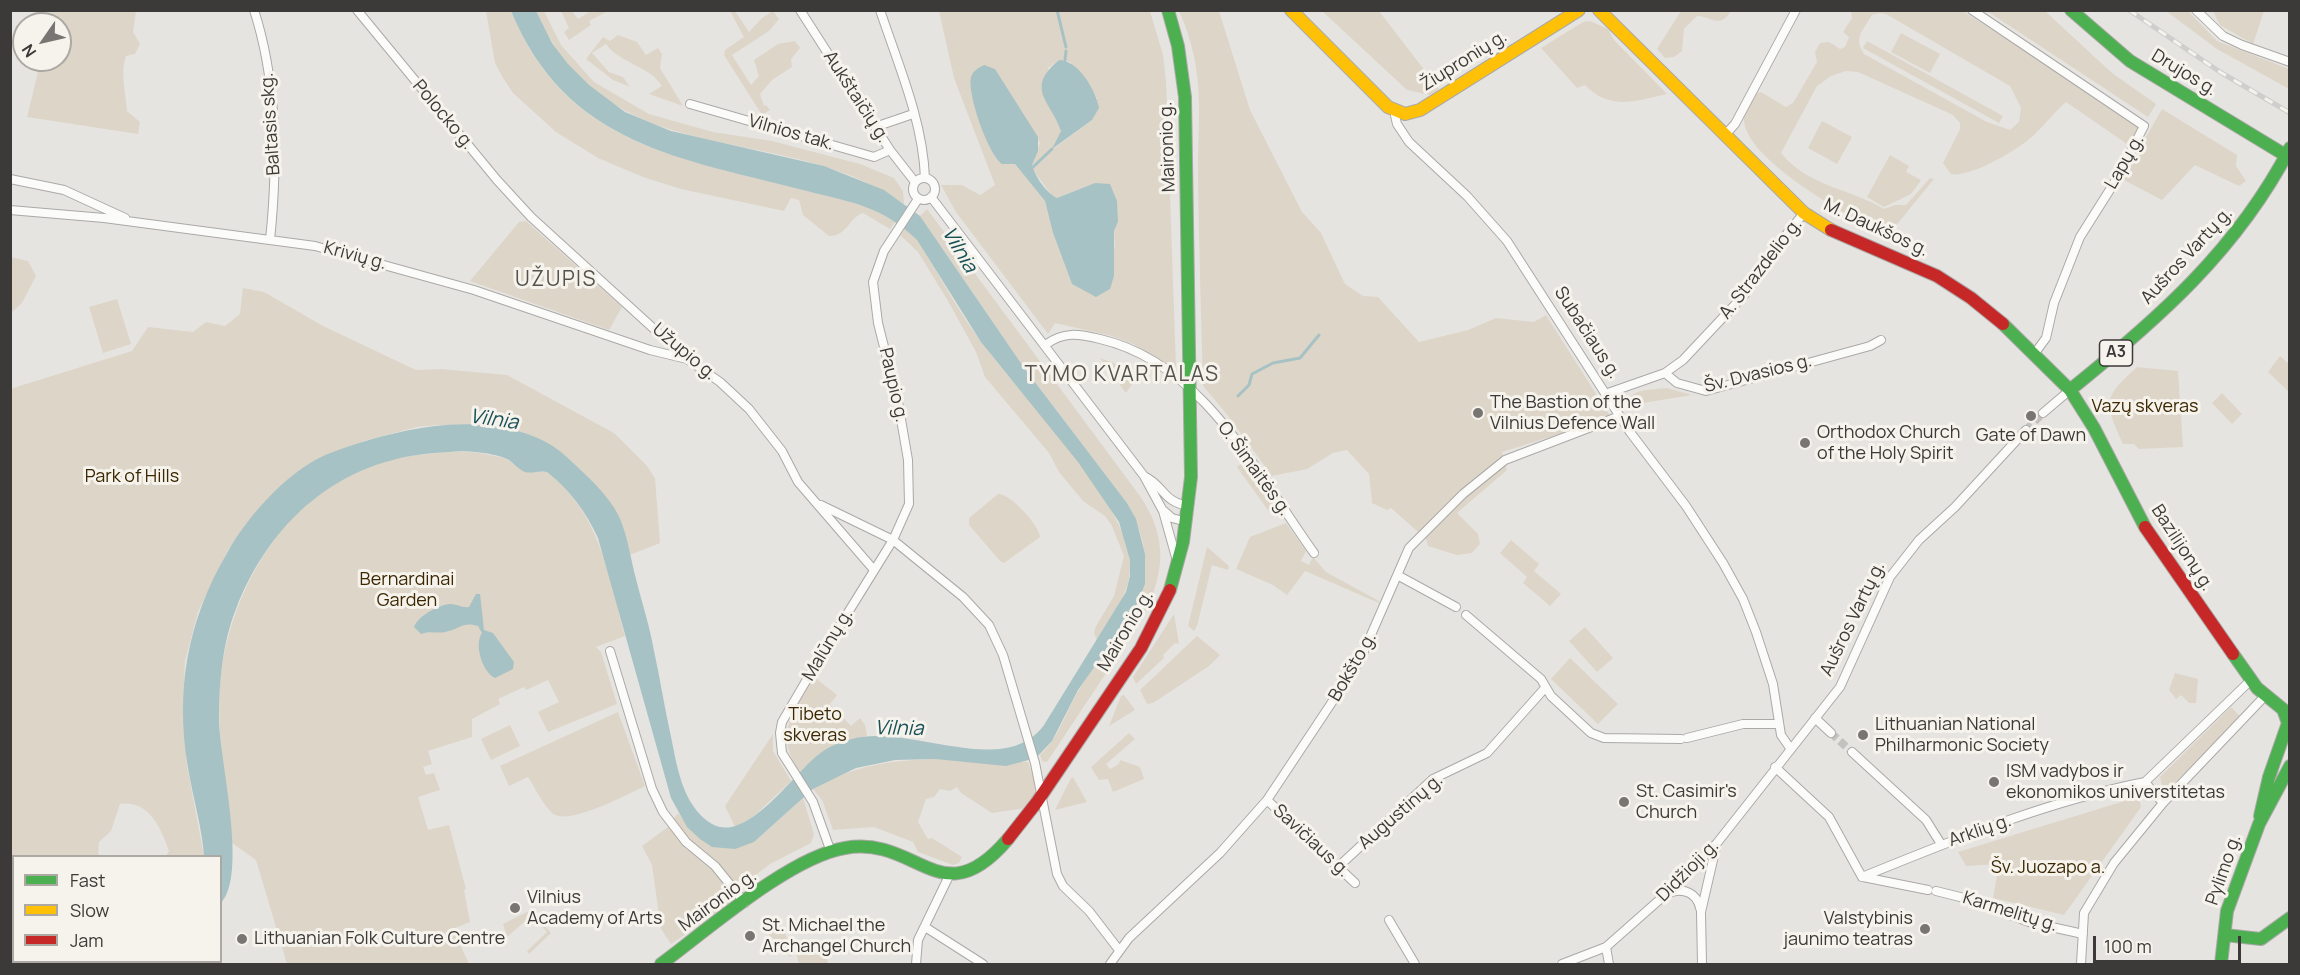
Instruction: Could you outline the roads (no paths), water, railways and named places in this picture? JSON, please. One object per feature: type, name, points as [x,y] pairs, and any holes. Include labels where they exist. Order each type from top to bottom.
[{"type":"main road","name":"Maironio g.","points":[[661,964],[794,870],[831,852],[848,847],[873,846],[949,876],[963,875],[981,864],[1022,822],[1152,628],[1166,602],[1178,565],[1189,506],[1191,388],[1185,97],[1178,46],[1167,10]]},
{"type":"main road","name":"Subačiaus g.","points":[[1291,10],[1394,111]]},
{"type":"main road","name":"Žiupronių g.","points":[[1394,111],[1405,114],[1420,110],[1580,10]]},
{"type":"main road","name":"M. Daukšos g.","points":[[1599,10],[1804,213],[1844,237],[1936,276],[1977,303],[2035,353],[2070,390]]},
{"type":"main road","name":"Drujos g.","points":[[2071,10],[2130,61],[2288,154]]},
{"type":"main road","name":"Aušros Vartų g.","points":[[2070,390],[2132,340],[2220,251],[2253,211],[2288,154]]},
{"type":"main road","name":"Bazilijonų g.","points":[[2070,390],[2094,428],[2151,538],[2251,680],[2264,697],[2288,718]]},
{"type":"main road","name":"Pylimo g.","points":[[2221,964],[2227,911],[2259,824],[2269,777],[2288,718]]},
{"type":"main road","name":"Pylimo g.","points":[[2259,824],[2289,770]]},
{"type":"main road","points":[[2269,777],[2276,772],[2289,770]]},
{"type":"main road","points":[[2225,935],[2252,941],[2264,939],[2289,918]]},
{"type":"street","name":"Baltasis skg.","points":[[254,10],[269,78],[275,168],[270,240]]},
{"type":"street","name":"Polocko g.","points":[[357,10],[497,180],[531,217]]},
{"type":"street","name":"Aukštaičių g.","points":[[800,10],[890,150],[915,182],[913,190],[916,203]]},
{"type":"street","points":[[880,10],[900,65],[923,155],[925,178],[933,184],[934,191],[931,197],[916,203]]},
{"type":"street","points":[[1724,136],[1735,124],[1796,10]]},
{"type":"street","name":"Lapų g.","points":[[1972,10],[2144,126],[2116,180],[2069,258],[2054,303],[2046,338],[2035,353]]},
{"type":"street","points":[[2196,11],[2223,36],[2289,62]]},
{"type":"street","name":"Vilnios tak.","points":[[690,104],[874,157],[890,150]]},
{"type":"street","name":"Subačiaus g.","points":[[1394,111],[1401,132],[1500,232],[1605,394],[1686,506],[1738,588],[1769,669],[1781,735],[1790,748]]},
{"type":"street","points":[[875,127],[913,114]]},
{"type":"street","points":[[915,182],[925,178]]},
{"type":"street","points":[[10,179],[64,190],[134,221]]},
{"type":"street","points":[[78,215],[81,197]]},
{"type":"street","points":[[931,197],[1144,476],[1163,511],[1178,565]]},
{"type":"street","name":"Paupio g.","points":[[893,540],[909,504],[910,476],[898,402],[878,323],[873,282],[881,257],[895,232],[916,203]]},
{"type":"street","name":"Krivių g.","points":[[10,210],[134,221],[315,246],[432,278],[650,350],[687,359]]},
{"type":"street","name":"A. Strazdelio g.","points":[[1665,373],[1683,360],[1745,294],[1776,247],[1804,213]]},
{"type":"street","name":"Užupio g.","points":[[531,217],[687,359],[720,382],[749,409],[782,451],[798,482],[874,570]]},
{"type":"street","name":"O. Šimaitės g.","points":[[1045,345],[1057,337],[1074,333],[1122,344],[1151,360],[1191,388],[1216,416],[1314,553]]},
{"type":"street","name":"Šv. Dvasios g.","points":[[1665,373],[1677,383],[1706,391],[1870,346],[1881,340]]},
{"type":"street","points":[[1605,394],[1665,373]]},
{"type":"street","name":"Aušros Vartų g.","points":[[2043,413],[2070,390]]},
{"type":"street","name":"Bokšto g.","points":[[1110,964],[1119,950],[1220,853],[1267,800],[1360,660],[1399,576],[1409,548],[1416,538],[1463,494],[1513,456],[1620,416]]},
{"type":"street","name":"Aušros Vartų g.","points":[[1790,748],[1847,676],[1869,620],[1890,577],[1919,540],[1955,507],[2026,430]]},
{"type":"street","points":[[1144,476],[1152,480],[1171,501],[1189,506]]},
{"type":"street","name":"Užupio g.","points":[[817,503],[893,540],[963,597],[989,625],[1003,655],[1042,793]]},
{"type":"street","points":[[1163,511],[1172,518],[1187,522]]},
{"type":"street","points":[[874,570],[893,540]]},
{"type":"street","name":"Malūnų g.","points":[[831,852],[811,797],[780,745],[782,722],[874,570]]},
{"type":"street","points":[[1399,576],[1456,607]]},
{"type":"street","points":[[1466,615],[1542,679],[1545,688],[1583,726],[1598,736],[1684,738],[1743,724],[1779,724]]},
{"type":"street","points":[[610,651],[652,789],[663,812],[686,842],[715,866],[745,903]]},
{"type":"street","points":[[2163,803],[2145,782],[2251,680]]},
{"type":"street","name":"Augustinų g.","points":[[1338,867],[1433,779],[1487,753],[1545,688]]},
{"type":"street","points":[[2081,964],[2084,913],[2099,885],[2135,835],[2163,803],[2264,697]]},
{"type":"street","points":[[1815,718],[1831,733]]},
{"type":"street","name":"Didžioji g.","points":[[1562,964],[1606,947],[1666,894],[1717,843],[1790,748]]},
{"type":"street","points":[[1852,752],[1926,820],[1941,844]]},
{"type":"street","points":[[1775,767],[1829,817],[1862,877]]},
{"type":"street","name":"Arklių g.","points":[[1862,877],[1941,844],[2028,814],[2145,782]]},
{"type":"street","points":[[1042,793],[1060,881],[1098,921],[1119,950]]},
{"type":"street","name":"Savičiaus g.","points":[[1267,800],[1355,883]]},
{"type":"street","points":[[1702,964],[1701,912],[1706,880],[1717,843]]},
{"type":"street","points":[[916,964],[918,940],[949,876]]},
{"type":"street","name":"Karmelitų g.","points":[[1862,877],[1968,899],[2029,922],[2083,934]]},
{"type":"street","points":[[1666,894],[1679,890],[1690,893],[1698,901],[1701,912]]},
{"type":"street","points":[[1389,921],[1414,964]]},
{"type":"street","points":[[925,927],[983,964]]},
{"type":"street","points":[[1606,947],[1609,964]]},
{"type":"water","points":[[511,11],[536,11],[552,43],[568,64],[589,85],[625,112],[671,131],[824,166],[884,190],[920,216],[1025,369],[1127,503],[1136,519],[1145,554],[1145,584],[1134,611],[1078,690],[1052,741],[1036,758],[1006,766],[935,759],[895,760],[856,768],[813,789],[754,842],[735,849],[712,847],[687,827],[671,798],[598,538],[583,510],[570,494],[547,472],[525,472],[507,459],[480,452],[460,451],[400,458],[368,468],[339,482],[312,501],[289,523],[268,548],[250,577],[231,622],[222,664],[219,721],[230,816],[232,868],[229,889],[222,901],[222,855],[204,855],[184,739],[184,684],[194,631],[213,579],[247,523],[287,480],[302,468],[333,452],[411,430],[466,424],[493,426],[519,431],[550,444],[585,474],[610,501],[618,514],[628,542],[682,783],[693,806],[702,816],[712,824],[726,828],[740,824],[754,816],[818,755],[847,740],[875,736],[981,749],[1005,748],[1027,741],[1044,725],[1126,592],[1130,576],[1130,560],[1119,522],[1078,462],[981,342],[917,240],[904,228],[865,207],[715,168],[672,155],[632,139],[596,119],[563,91],[535,56]]},
{"type":"water","points":[[1059,60],[1073,65],[1085,77],[1099,108],[1092,120],[1052,149],[1061,131],[1043,95],[1042,87],[1043,79]]},
{"type":"water","points":[[984,65],[995,69],[1038,137],[1038,151],[1032,165],[1038,179],[1049,192],[1057,198],[1095,183],[1110,184],[1117,201],[1118,222],[1114,231],[1114,276],[1110,289],[1096,297],[1072,284],[1053,233],[1045,201],[1015,164],[1002,164],[996,158],[985,137],[975,109],[971,85],[973,73]]},
{"type":"water","points":[[476,594],[480,594],[484,630],[493,633],[514,662],[513,669],[495,678],[490,675],[483,664],[479,650],[482,633],[478,626],[465,625],[445,632],[421,634],[414,627],[424,615],[440,606],[450,604],[469,607]]},
{"type":"waterway","points":[[1057,10],[1066,47]]},
{"type":"waterway","points":[[1065,60],[1066,51]]},
{"type":"waterway","points":[[1033,167],[1052,149]]},
{"type":"waterway","points":[[1238,396],[1249,385],[1252,374],[1273,363],[1300,358],[1319,335]]},
{"type":"tunnel","points":[[2026,430],[2043,413]]},
{"type":"tunnel","points":[[1831,733],[1852,752]]},
{"type":"railway","points":[[2129,10],[2220,72],[2290,113]]},
{"type":"place","name":"The Bastion of the Vilnius Defence Wall","points":[[1478,413]]},
{"type":"place","name":"Gate of Dawn","points":[[2031,416]]},
{"type":"place","name":"Orthodox Church of the Holy Spirit","points":[[1805,443]]},
{"type":"place","name":"Lithuanian National Philharmonic Society","points":[[1863,735]]},
{"type":"place","name":"ISM vadybos ir ekonomikos universtitetas","points":[[1994,782]]},
{"type":"place","name":"St. Casimir's Church","points":[[1624,802]]},
{"type":"place","name":"Vilnius Academy of Arts","points":[[515,908]]},
{"type":"place","name":"Valstybinis jaunimo teatras","points":[[1925,929]]},
{"type":"place","name":"St. Michael the Archangel Church","points":[[750,936]]},
{"type":"place","name":"Lithuanian Folk Culture Centre","points":[[242,939]]},
{"type":"district","name":"UŽUPIS","points":[[556,280]]},
{"type":"district","name":"TYMO KVARTALAS","points":[[1122,375]]},
{"type":"water label","name":"Vilnia","points":[[959,250]]},
{"type":"water label","name":"Vilnia","points":[[494,420]]},
{"type":"water label","name":"Vilnia","points":[[899,729]]},
{"type":"park label","name":"Vazų skveras","points":[[2145,407]]},
{"type":"park label","name":"Park of Hills","points":[[132,477]]},
{"type":"park label","name":"Bernardinai Garden","points":[[407,590]]},
{"type":"park label","name":"Tibeto skveras","points":[[815,725]]},
{"type":"park label","name":"Šv. Juozapo a.","points":[[2048,868]]}]
